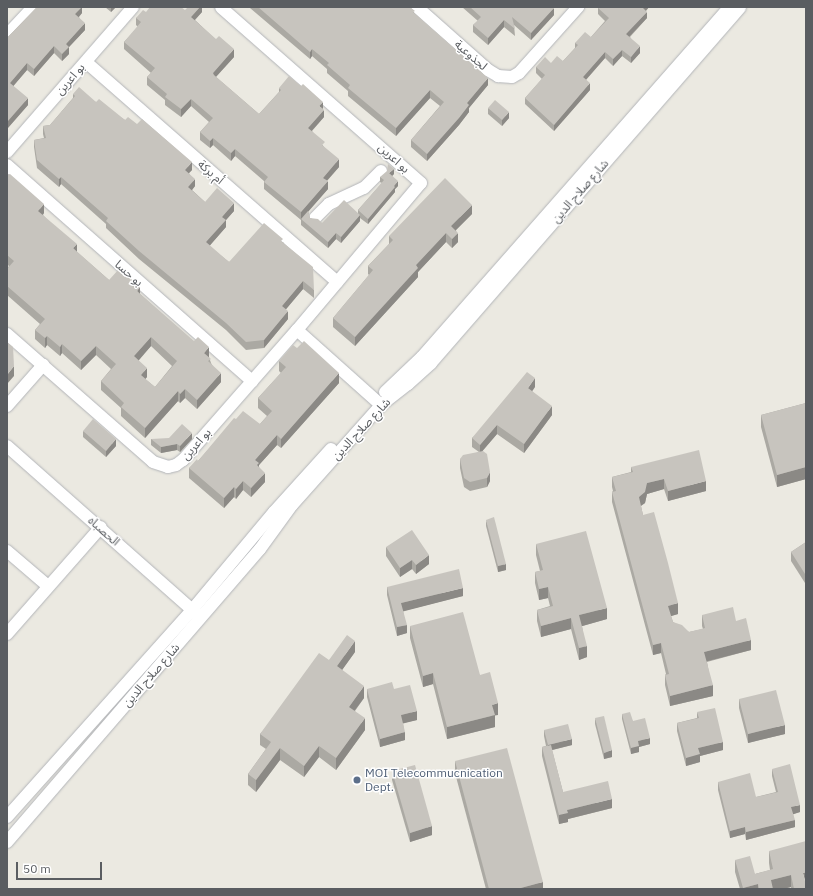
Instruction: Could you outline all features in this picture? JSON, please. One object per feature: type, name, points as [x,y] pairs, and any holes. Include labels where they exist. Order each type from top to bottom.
[{"type":"street","points":[[7,35],[33,7]]},
{"type":"street","name":"بو اعرين","points":[[7,152],[133,7]]},
{"type":"street","name":"بو اعرين","points":[[7,334],[153,462],[168,467],[176,465],[183,460],[297,330],[421,183],[221,7]]},
{"type":"street","name":"لجذوعية","points":[[417,7],[488,70],[498,76],[512,77],[519,73],[578,7]]},
{"type":"street","name":"شارع صلاح الدين","points":[[7,842],[196,613],[274,512],[422,357],[729,7]]},
{"type":"street","name":"شارع صلاح الدين","points":[[378,402],[408,384],[431,363],[740,7]]},
{"type":"street","name":"أم بركة","points":[[86,62],[337,282]]},
{"type":"street","points":[[315,218],[329,204],[364,188],[393,158]]},
{"type":"street","name":"بو حسا","points":[[7,165],[252,381]]},
{"type":"street","points":[[297,330],[378,402]]},
{"type":"street","points":[[7,406],[43,365]]},
{"type":"street","name":"الحصباه","points":[[7,446],[101,527],[196,613]]},
{"type":"street","points":[[7,634],[101,527]]},
{"type":"street","points":[[7,551],[48,586]]},
{"type":"street","name":"شارع صلاح الدين","points":[[7,817],[196,613]]},
{"type":"building","points":[[37,7],[82,7],[75,14],[85,23],[66,44],[69,47],[62,54],[54,46],[34,69],[27,63],[10,83],[28,98],[7,122],[7,38]]},
{"type":"building","points":[[150,7],[181,7],[185,10],[188,7],[200,7],[191,17],[216,39],[219,36],[234,49],[213,73],[214,75],[259,114],[281,90],[279,88],[289,76],[301,86],[303,84],[323,102],[319,106],[324,110],[308,128],[325,142],[322,145],[339,159],[323,178],[328,181],[301,212],[264,182],[268,177],[235,149],[231,153],[213,138],[210,141],[200,132],[213,118],[191,99],[181,109],[165,97],[167,94],[147,77],[155,68],[124,42],[141,22],[136,18],[143,10],[146,12]]},
{"type":"building","points":[[258,7],[410,7],[415,11],[413,12],[488,78],[467,103],[469,105],[459,118],[427,154],[411,140],[444,102],[430,90],[396,128],[348,88],[350,85],[327,65],[329,63],[312,49],[310,52]]},
{"type":"building","points":[[470,7],[554,8],[531,33],[512,17],[515,29],[504,20],[488,38],[473,25],[481,17]]},
{"type":"building","points":[[643,7],[647,12],[626,34],[640,46],[631,57],[622,50],[613,59],[605,52],[583,77],[590,83],[554,125],[525,98],[545,75],[536,67],[545,57],[551,63],[557,56],[563,61],[578,45],[575,43],[585,32],[591,37],[609,18],[598,8]]},
{"type":"building","points":[[79,87],[96,102],[99,99],[125,120],[128,117],[137,124],[142,119],[192,162],[185,170],[195,179],[188,187],[205,202],[217,188],[234,203],[222,217],[226,220],[206,242],[229,262],[264,223],[283,239],[281,241],[313,267],[314,290],[303,281],[282,306],[288,311],[264,340],[246,342],[226,323],[139,251],[106,221],[108,218],[61,177],[59,179],[37,160],[34,140],[46,138],[43,126],[50,125],[75,96],[73,94]]},
{"type":"building","points":[[495,100],[509,112],[502,120],[488,108]]},
{"type":"building","points":[[388,164],[394,169],[389,173],[398,181],[394,186],[395,187],[368,219],[358,210],[384,180],[380,177],[387,171]]},
{"type":"building","points":[[10,174],[44,204],[38,211],[77,244],[73,248],[109,280],[119,269],[140,287],[137,291],[194,341],[198,337],[209,347],[204,353],[211,359],[208,361],[221,373],[197,400],[185,389],[180,394],[178,391],[145,428],[121,407],[124,403],[101,381],[116,364],[96,346],[81,361],[62,344],[60,347],[47,336],[45,338],[35,330],[45,319],[7,286],[7,269],[14,261],[7,255],[7,175]],"holes":[[[151,337],[177,361],[155,387],[141,375],[147,368],[134,356]]]},
{"type":"building","points":[[445,178],[472,205],[451,226],[458,233],[452,239],[446,233],[416,265],[418,268],[355,337],[333,318],[373,270],[368,266],[393,240],[389,236]]},
{"type":"building","points":[[344,200],[360,215],[341,237],[336,233],[328,242],[301,219],[308,211],[310,218],[318,219],[322,223]]},
{"type":"building","points":[[304,341],[339,373],[281,439],[277,435],[255,460],[259,463],[257,465],[265,473],[251,488],[243,481],[236,489],[234,487],[224,498],[189,468],[197,459],[198,461],[234,418],[236,419],[243,411],[260,424],[272,411],[258,398],[286,367],[279,361],[293,345],[297,348]]},
{"type":"building","points":[[7,342],[13,347],[14,366],[7,375]]},
{"type":"building","points":[[527,372],[535,378],[528,388],[552,406],[524,444],[497,425],[480,445],[472,438]]},
{"type":"building","points":[[806,403],[806,467],[777,475],[761,415]]},
{"type":"building","points":[[93,419],[116,439],[106,451],[83,431]]},
{"type":"building","points":[[182,424],[192,433],[180,446],[177,444],[161,447],[151,439],[169,438]]},
{"type":"building","points":[[699,450],[706,481],[668,491],[664,479],[647,483],[645,492],[639,497],[643,515],[654,512],[678,603],[668,606],[673,622],[682,625],[689,632],[705,628],[702,615],[733,607],[736,621],[746,618],[751,640],[704,652],[713,685],[670,696],[665,675],[669,674],[661,643],[653,645],[612,492],[616,491],[612,477],[633,472],[631,467]]},
{"type":"building","points":[[483,451],[487,454],[490,472],[487,478],[470,482],[464,478],[460,459],[463,455]]},
{"type":"building","points":[[494,517],[506,564],[498,566],[486,520]]},
{"type":"building","points":[[412,530],[429,555],[416,565],[412,560],[400,568],[386,547]]},
{"type":"building","points":[[586,531],[607,608],[579,615],[587,646],[579,648],[571,618],[541,626],[537,610],[553,606],[548,587],[539,589],[535,572],[543,570],[536,544]]},
{"type":"building","points":[[806,542],[806,573],[805,574],[791,552]]},
{"type":"building","points":[[459,569],[463,588],[401,603],[407,625],[397,627],[387,587]]},
{"type":"building","points":[[463,612],[480,675],[490,672],[498,703],[492,705],[495,715],[447,727],[433,673],[423,676],[410,626]]},
{"type":"building","points":[[347,635],[355,641],[337,666],[364,686],[349,707],[365,718],[336,758],[319,746],[304,766],[280,748],[256,780],[248,774],[271,742],[260,734],[319,653],[329,660]]},
{"type":"building","points":[[392,682],[394,689],[410,685],[417,711],[401,715],[405,732],[380,739],[367,689]]},
{"type":"building","points":[[776,690],[785,725],[748,734],[739,699]]},
{"type":"building","points":[[715,708],[723,742],[698,748],[700,754],[686,758],[677,723],[699,718],[697,712]]},
{"type":"building","points":[[630,712],[633,721],[645,718],[650,738],[638,741],[639,746],[631,748],[622,714]]},
{"type":"building","points":[[604,716],[612,750],[604,753],[595,718]]},
{"type":"building","points":[[568,724],[572,739],[548,745],[544,730]]},
{"type":"building","points":[[551,745],[563,792],[608,781],[612,799],[567,810],[568,813],[559,815],[542,747]]},
{"type":"building","points":[[507,748],[543,882],[517,889],[489,889],[455,761]]},
{"type":"building","points":[[790,764],[800,805],[791,807],[795,820],[746,832],[745,827],[730,831],[718,782],[750,773],[756,797],[778,792],[772,769]]},
{"type":"building","points":[[415,765],[432,826],[410,833],[392,771]]},
{"type":"building","points":[[806,841],[806,872],[803,873],[806,889],[794,889],[791,875],[771,880],[773,889],[759,889],[758,884],[743,888],[735,860],[750,856],[755,874],[773,869],[769,851]]},
{"type":"place","name":"MOI Telecommucnication Dept.","points":[[357,780]]}]
